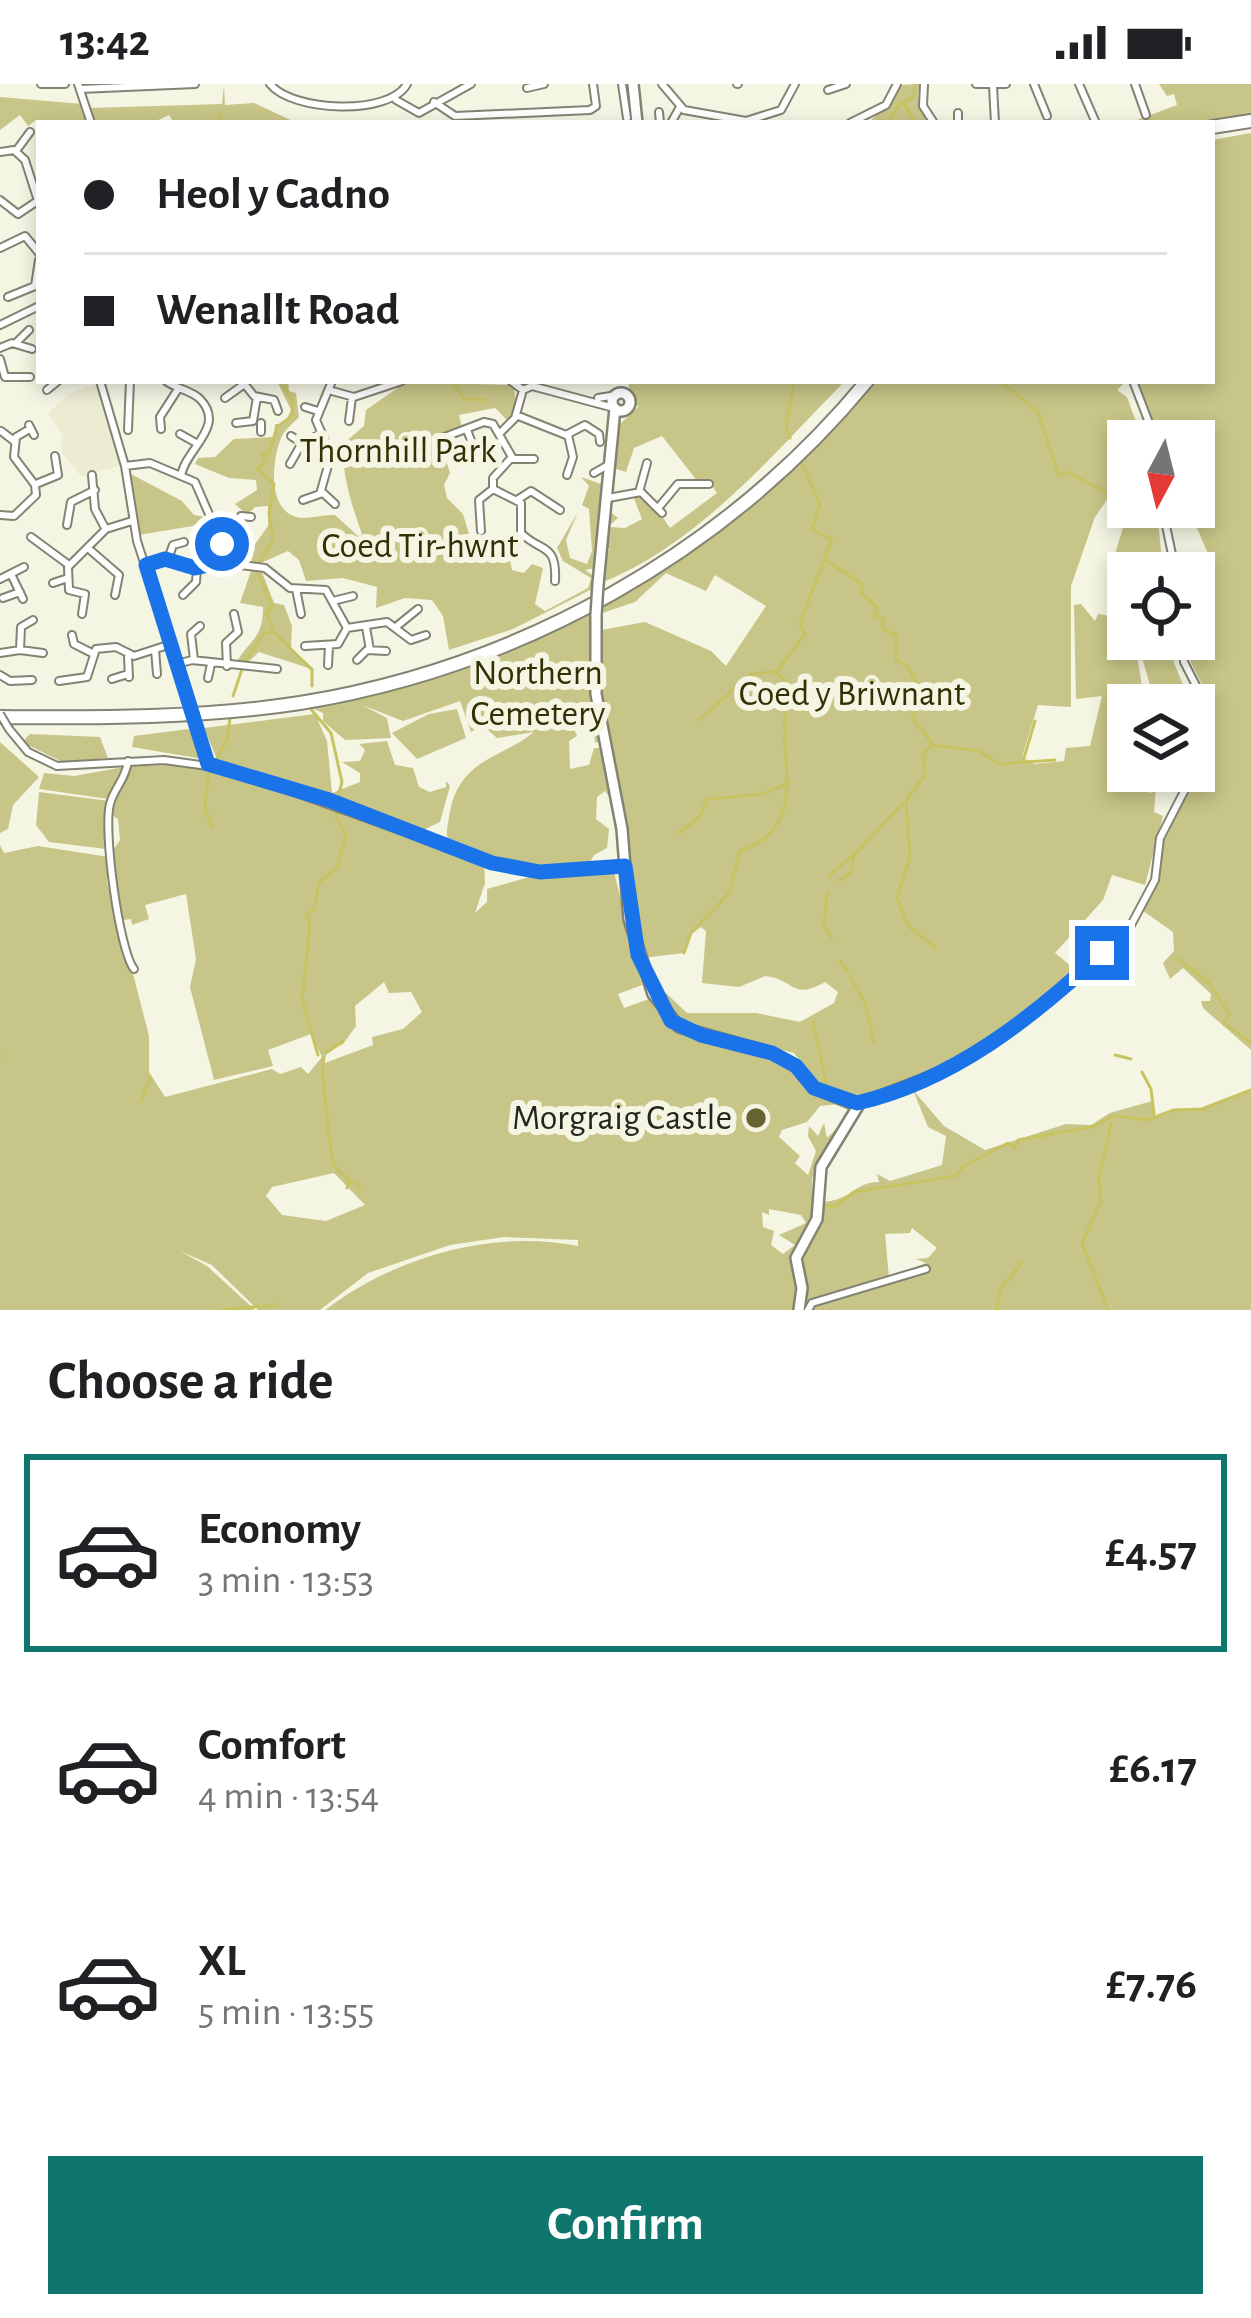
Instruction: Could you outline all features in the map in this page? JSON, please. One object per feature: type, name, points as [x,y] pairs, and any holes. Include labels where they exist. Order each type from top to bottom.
[{"type":"highway","points":[[1215,130],[1251,124]]},
{"type":"highway","points":[[2,717],[262,700],[383,678],[490,644],[585,599],[693,535],[788,457],[854,384]]},
{"type":"highway","points":[[2,717],[188,713],[286,705],[379,687],[488,653],[593,604],[693,543],[768,484],[864,384]]},
{"type":"main road","points":[[632,120],[633,84]]},
{"type":"main road","points":[[623,384],[598,581],[596,687],[638,955],[671,1021],[701,1035],[772,1053],[796,1066],[814,1088],[857,1103],[819,1172],[817,1219],[796,1255],[803,1310]]},
{"type":"street","points":[[41,84],[65,84]]},
{"type":"street","points":[[90,120],[79,87],[195,84]]},
{"type":"street","points":[[270,84],[280,96],[301,104],[395,99],[417,113],[470,84]]},
{"type":"street","points":[[395,99],[407,84]]},
{"type":"street","points":[[526,88],[544,84]]},
{"type":"street","points":[[434,102],[458,116],[590,110],[596,104],[593,84]]},
{"type":"street","points":[[622,84],[632,120]]},
{"type":"street","points":[[662,84],[680,107],[726,120]]},
{"type":"street","points":[[737,120],[774,115],[785,106],[795,84]]},
{"type":"street","points":[[828,90],[846,84]]},
{"type":"street","points":[[856,120],[886,105],[897,84]]},
{"type":"street","points":[[924,84],[923,106],[932,120]]},
{"type":"street","points":[[976,84],[1006,84]]},
{"type":"street","points":[[1034,84],[1047,116]]},
{"type":"street","points":[[1079,84],[1095,120]]},
{"type":"street","points":[[1135,84],[1146,115]]},
{"type":"street","points":[[993,86],[995,120]]},
{"type":"street","points":[[673,120],[680,107]]},
{"type":"street","points":[[658,112],[659,120]]},
{"type":"street","points":[[958,113],[958,120]]},
{"type":"street","points":[[774,115],[780,120]]},
{"type":"street","points":[[16,151],[30,132]]},
{"type":"street","points":[[0,152],[16,151]]},
{"type":"street","points":[[16,151],[26,164],[36,199]]},
{"type":"street","points":[[0,200],[18,214],[36,204]]},
{"type":"street","points":[[0,248],[19,237],[35,238]]},
{"type":"street","points":[[8,297],[35,286],[36,278]]},
{"type":"street","points":[[0,325],[36,307]]},
{"type":"street","points":[[0,348],[16,343],[29,330]]},
{"type":"street","points":[[16,343],[27,350]]},
{"type":"street","points":[[0,358],[2,376],[27,380]]},
{"type":"street","points":[[47,390],[54,384]]},
{"type":"street","points":[[101,384],[125,466],[132,521],[208,764]]},
{"type":"street","points":[[128,430],[130,384]]},
{"type":"street","points":[[170,384],[196,395],[206,408],[208,428],[184,458],[181,476]]},
{"type":"street","points":[[229,398],[241,384]]},
{"type":"street","points":[[243,384],[257,397],[274,400],[278,411]]},
{"type":"street","points":[[352,397],[375,384]]},
{"type":"street","points":[[516,384],[523,390],[538,388],[620,402]]},
{"type":"street","points":[[1134,384],[1148,420]]},
{"type":"street","points":[[303,500],[321,491],[331,455],[320,434],[318,411],[332,386],[352,397]]},
{"type":"street","points":[[161,429],[160,416],[178,389]]},
{"type":"street","points":[[501,432],[516,415],[523,390]]},
{"type":"street","points":[[239,422],[260,424],[257,397]]},
{"type":"street","points":[[349,421],[352,397]]},
{"type":"street","points":[[305,407],[318,411]]},
{"type":"street","points":[[516,415],[568,435]]},
{"type":"street","points":[[445,454],[441,439],[487,421],[501,432],[512,459]]},
{"type":"street","points":[[568,435],[584,422],[599,434],[600,442]]},
{"type":"street","points":[[14,441],[31,430]]},
{"type":"street","points":[[467,430],[472,443]]},
{"type":"street","points":[[1,431],[14,441]]},
{"type":"street","points":[[180,434],[198,444]]},
{"type":"street","points":[[290,464],[302,443],[320,434]]},
{"type":"street","points":[[567,475],[573,458],[568,435]]},
{"type":"street","points":[[291,436],[302,443]]},
{"type":"street","points":[[0,515],[14,516],[36,495],[35,485],[14,460],[14,441]]},
{"type":"street","points":[[493,488],[494,476],[512,459],[534,459]]},
{"type":"street","points":[[35,485],[58,476],[55,460]]},
{"type":"street","points":[[125,466],[150,463],[207,491],[206,516],[219,539],[223,562],[234,571],[271,569],[296,589],[301,614]]},
{"type":"street","points":[[639,492],[647,463]]},
{"type":"street","points":[[594,473],[611,466]]},
{"type":"street","points":[[92,475],[96,514],[106,529]]},
{"type":"street","points":[[639,492],[660,510],[678,484],[709,484]]},
{"type":"street","points":[[479,497],[493,488]]},
{"type":"street","points":[[493,488],[517,500],[524,511],[520,531],[527,540],[546,547],[554,562],[555,581]]},
{"type":"street","points":[[67,525],[65,514],[75,497],[95,490]]},
{"type":"street","points":[[517,500],[531,490],[560,510]]},
{"type":"street","points":[[321,491],[335,504]]},
{"type":"street","points":[[470,492],[479,497]]},
{"type":"street","points":[[608,498],[639,492]]},
{"type":"street","points":[[479,497],[481,531]]},
{"type":"street","points":[[219,539],[236,532],[240,514],[251,517]]},
{"type":"street","points":[[82,614],[85,591],[71,592],[65,579],[69,565],[106,529],[132,521]]},
{"type":"street","points":[[35,536],[69,565]]},
{"type":"street","points":[[525,553],[527,540]]},
{"type":"street","points":[[168,559],[172,545],[184,542]]},
{"type":"street","points":[[89,549],[119,575],[116,595]]},
{"type":"street","points":[[146,565],[168,559],[197,568],[223,562]]},
{"type":"street","points":[[0,580],[20,566]]},
{"type":"street","points":[[183,595],[199,585],[197,568]]},
{"type":"street","points":[[3,598],[22,596],[10,574]]},
{"type":"street","points":[[53,583],[65,579]]},
{"type":"street","points":[[296,589],[321,586],[346,628]]},
{"type":"street","points":[[332,601],[353,596]]},
{"type":"street","points":[[398,626],[418,609]]},
{"type":"street","points":[[227,666],[226,643],[237,634],[234,614]]},
{"type":"street","points":[[20,650],[21,627],[33,620]]},
{"type":"street","points":[[346,628],[382,622],[398,626],[411,640],[426,635]]},
{"type":"street","points":[[194,660],[190,634],[200,626]]},
{"type":"street","points":[[366,627],[370,650]]},
{"type":"street","points":[[305,646],[340,642],[346,628]]},
{"type":"street","points":[[72,634],[74,644],[92,653],[114,647],[129,656],[171,644]]},
{"type":"street","points":[[328,665],[329,646]]},
{"type":"street","points":[[155,650],[157,674]]},
{"type":"street","points":[[357,660],[370,650],[386,651]]},
{"type":"street","points":[[0,653],[43,652]]},
{"type":"street","points":[[59,680],[89,676],[92,653]]},
{"type":"street","points":[[112,679],[128,675],[129,656]]},
{"type":"street","points":[[177,664],[194,660],[277,669]]},
{"type":"street","points":[[857,1103],[966,1061],[1119,946],[1155,880],[1160,838],[1192,776],[1203,741],[1206,705],[1184,660]]},
{"type":"street","points":[[208,678],[211,664]]},
{"type":"street","points":[[0,675],[10,681],[32,680]]},
{"type":"street","points":[[2,717],[28,752],[57,766],[128,761],[208,764],[329,800],[492,863],[540,872],[625,866]]},
{"type":"street","points":[[128,761],[110,800],[108,831],[122,952],[134,968]]},
{"type":"street","points":[[803,1310],[812,1303],[926,1269]]},
{"type":"shaded area","points":[[98,384],[122,465],[81,476],[61,452],[63,436],[48,413],[70,393]]},
{"type":"green space","points":[[919,84],[918,100],[929,120],[871,120],[890,103],[899,85]]},
{"type":"green space","points":[[1159,84],[1251,84],[1251,116],[1215,122],[1137,120],[1177,105],[1174,94],[1167,96]]},
{"type":"green space","points":[[224,85],[225,105],[254,103],[291,120],[172,120],[169,115],[158,120],[93,120],[89,108],[222,104]]},
{"type":"green space","points":[[0,97],[82,104],[88,120],[36,120],[28,126],[20,115],[0,130]]},
{"type":"green space","points":[[1251,133],[1251,1050],[1203,1008],[1201,1001],[1210,1001],[1211,994],[1183,968],[1170,979],[1163,963],[1174,951],[1173,932],[1139,908],[1187,792],[1215,792],[1215,684],[1201,684],[1191,660],[1215,660],[1215,552],[1207,552],[1197,528],[1215,528],[1215,420],[1151,420],[1134,384],[1215,384],[1215,139]]},
{"type":"green space","name":"Coed Tir-hwnt","points":[[278,384],[288,384],[289,391],[296,393],[299,417],[282,435],[275,458],[280,504],[296,517],[335,515],[358,536],[362,534],[343,454],[344,443],[364,426],[366,410],[403,384],[514,385],[516,405],[509,422],[495,408],[459,415],[462,428],[439,438],[450,473],[444,485],[447,498],[463,514],[474,551],[506,541],[512,570],[524,573],[532,564],[543,568],[535,604],[545,611],[588,588],[591,578],[563,561],[557,548],[578,512],[566,540],[570,558],[587,564],[592,551],[589,509],[582,505],[589,486],[581,477],[604,485],[596,568],[585,570],[595,577],[594,588],[513,629],[449,650],[443,616],[432,600],[405,598],[376,608],[377,587],[343,578],[306,581],[299,560],[288,551],[252,567],[251,550],[268,526],[268,506],[255,507],[247,515],[235,504],[257,490],[256,480],[229,478],[195,464],[198,458],[215,457],[234,439],[274,437],[275,424],[284,424],[291,410]]},
{"type":"green space","points":[[628,384],[842,384],[702,521],[637,566],[601,583],[603,552],[610,550],[604,545],[609,511],[618,518],[608,527],[625,528],[642,519],[633,496],[639,494],[652,502],[670,528],[717,493],[711,484],[698,482],[662,436],[634,448],[626,472],[613,468],[619,425],[639,406],[632,405]]},
{"type":"green space","name":"Coed y Briwnant","points":[[870,384],[1123,384],[1117,390],[1127,397],[1135,420],[1107,420],[1107,500],[1095,517],[1071,586],[1071,707],[1038,705],[1022,757],[1034,764],[1064,761],[1066,748],[1090,746],[1102,696],[1076,699],[1074,605],[1081,604],[1095,621],[1098,614],[1107,616],[1107,660],[1137,660],[1141,684],[1107,684],[1107,792],[1156,792],[1154,812],[1163,816],[1145,885],[1112,875],[1103,900],[1055,953],[1077,971],[1069,979],[964,1057],[863,1098],[819,1087],[794,1053],[682,1024],[658,995],[666,993],[687,1013],[756,1013],[800,1022],[834,1003],[838,992],[825,982],[806,990],[765,976],[739,987],[702,983],[706,931],[701,927],[690,935],[684,953],[642,958],[600,685],[601,630],[645,622],[711,651],[726,666],[766,606],[715,575],[706,591],[666,573],[635,602],[599,614],[599,604],[623,593],[835,424]]},
{"type":"green space","points":[[129,473],[182,501],[194,515],[205,517],[193,526],[138,535]]},
{"type":"green space","points":[[1123,528],[1159,528],[1161,552],[1116,552]]},
{"type":"green space","points":[[251,571],[262,572],[274,603],[284,605],[292,626],[291,648],[315,670],[259,652],[248,662],[237,661],[258,632],[262,617],[263,607],[240,603]]},
{"type":"green space","name":"Northern Cemetery","points":[[593,610],[593,702],[589,704],[602,743],[595,742],[592,717],[567,727],[573,726],[577,736],[569,741],[570,769],[589,765],[594,748],[603,748],[613,802],[605,791],[597,797],[596,819],[609,829],[607,848],[594,855],[588,866],[518,865],[450,846],[449,817],[461,783],[482,763],[534,732],[497,738],[482,725],[471,732],[460,701],[403,721],[362,705],[387,718],[391,738],[345,740],[323,721],[323,713],[310,707],[445,673]]},
{"type":"green space","points":[[1143,660],[1174,660],[1183,684],[1150,684]]},
{"type":"green space","points":[[457,709],[466,738],[417,759],[392,733],[429,714]]},
{"type":"green space","points":[[315,714],[327,741],[332,793],[360,782],[360,773],[342,762],[360,761],[365,750],[359,744],[387,741],[395,765],[413,768],[419,787],[430,792],[446,787],[446,781],[450,786],[440,822],[415,834],[310,790],[219,764],[204,728]]},
{"type":"green space","points":[[189,729],[203,759],[132,747],[134,736]]},
{"type":"green space","points":[[30,734],[100,737],[108,758],[62,762],[26,744],[23,741]]},
{"type":"green space","points":[[0,742],[39,777],[13,805],[8,829],[0,833]]},
{"type":"green space","points":[[175,765],[254,780],[484,862],[485,883],[475,913],[487,902],[487,889],[533,876],[613,868],[642,985],[618,994],[624,1008],[649,999],[675,1027],[761,1053],[790,1067],[823,1094],[849,1103],[820,1106],[807,1122],[782,1130],[779,1137],[800,1156],[795,1163],[808,1175],[816,1151],[808,1136],[809,1126],[818,1136],[824,1123],[827,1138],[844,1121],[812,1178],[813,1201],[835,1200],[879,1182],[877,1174],[890,1181],[942,1165],[946,1136],[928,1127],[913,1090],[944,1126],[985,1150],[1066,1124],[1091,1125],[1110,1113],[1152,1101],[1155,1117],[1175,1110],[1202,1110],[1251,1091],[1251,1310],[325,1310],[382,1275],[445,1252],[512,1241],[578,1246],[578,1240],[504,1237],[450,1245],[368,1273],[320,1310],[258,1310],[212,1265],[180,1251],[207,1266],[255,1310],[0,1310],[0,845],[4,853],[38,846],[109,857],[107,883],[118,912],[122,956],[132,970],[149,1036],[149,1072],[165,1097],[272,1069],[280,1074],[301,1067],[308,1074],[322,1057],[311,1034],[268,1050],[273,1066],[214,1080],[190,987],[196,959],[186,894],[145,905],[149,919],[132,925],[131,919],[123,920],[112,852],[120,840],[118,819],[110,814],[131,766]],"holes":[[[384,982],[389,993],[411,992],[422,1012],[403,1029],[372,1037],[373,1045],[325,1063],[326,1053],[343,1044],[356,1026],[355,1006]],[[334,1173],[365,1205],[326,1221],[282,1215],[266,1196],[272,1187]],[[769,1209],[801,1215],[806,1223],[779,1235],[795,1245],[783,1254],[771,1245],[774,1231],[763,1227],[762,1212],[769,1215]],[[912,1228],[937,1248],[928,1258],[916,1259],[926,1263],[889,1278],[885,1234],[910,1233]]]},
{"type":"green space","points":[[124,767],[108,799],[39,789],[44,773],[74,776]]},
{"type":"green space","points":[[39,792],[109,801],[106,849],[49,842],[36,825]]},
{"type":"waterway","points":[[890,120],[898,106],[914,96],[915,84]]},
{"type":"waterway","points":[[905,105],[913,120]]},
{"type":"waterway","points":[[219,113],[221,120]]},
{"type":"waterway","points":[[258,564],[273,540],[269,513],[274,484],[257,469],[267,461],[262,455],[269,453],[277,427],[292,416],[293,402],[283,384]]},
{"type":"waterway","points":[[454,384],[464,399],[485,400]]},
{"type":"waterway","points":[[790,438],[786,427],[793,384]]},
{"type":"waterway","points":[[1004,384],[1038,412],[1059,476],[1067,472],[1106,492]]},
{"type":"waterway","points":[[684,953],[691,933],[729,893],[740,851],[770,833],[784,808],[785,688],[776,672],[805,634],[800,623],[832,539],[812,530],[820,504],[801,462]]},
{"type":"waterway","points":[[829,562],[863,585],[861,593],[877,607],[875,615],[883,618],[883,630],[896,635],[896,660],[908,667],[922,695],[912,718],[932,743],[923,756],[925,775],[906,800],[910,857],[897,898],[908,926],[935,947]]},
{"type":"waterway","points":[[258,573],[272,606],[267,613],[273,631],[312,670],[312,686]]},
{"type":"waterway","points":[[245,662],[263,634],[273,631]]},
{"type":"waterway","points":[[233,696],[242,669]]},
{"type":"waterway","points":[[699,720],[750,675],[774,671]]},
{"type":"waterway","points":[[309,707],[331,733],[342,782],[337,801]]},
{"type":"waterway","points":[[215,762],[227,740],[230,718]]},
{"type":"waterway","points":[[1023,761],[1035,721]]},
{"type":"waterway","points":[[932,745],[979,751],[999,764],[1055,760]]},
{"type":"waterway","points":[[209,768],[205,808],[212,828]]},
{"type":"waterway","points":[[679,833],[700,816],[707,799],[762,794],[789,783]]},
{"type":"waterway","points":[[840,881],[851,872],[854,855],[903,803]]},
{"type":"waterway","points":[[318,1055],[302,1000],[310,924],[306,914],[314,910],[319,882],[337,868],[346,835],[336,817],[338,807]]},
{"type":"waterway","points":[[828,877],[854,854]]},
{"type":"waterway","points":[[827,893],[824,926],[832,938]]},
{"type":"waterway","points":[[1178,959],[1209,983],[1229,1014],[1224,1023],[1251,1043]]},
{"type":"waterway","points":[[840,961],[848,972]]},
{"type":"waterway","points":[[851,978],[865,1003],[874,1042]]},
{"type":"waterway","points":[[813,1022],[827,1086]]},
{"type":"waterway","points":[[326,1053],[343,1041]]},
{"type":"waterway","points":[[1115,1055],[1131,1059]]},
{"type":"waterway","points":[[323,1057],[333,1159],[349,1179],[347,1188]]},
{"type":"waterway","points":[[1142,1072],[1151,1089],[1154,1114]]},
{"type":"waterway","points":[[141,1101],[150,1077]]},
{"type":"waterway","points":[[823,1206],[836,1206],[854,1192],[956,1176],[963,1166],[1008,1143],[1015,1148],[1018,1140],[1092,1127],[1114,1116],[1147,1120],[1174,1110],[1202,1109],[1251,1090]]},
{"type":"waterway","points":[[1108,1310],[1082,1243],[1101,1201],[1099,1179],[1111,1123]]},
{"type":"waterway","points":[[351,1182],[359,1185],[359,1192]]},
{"type":"waterway","points":[[997,1310],[1000,1290],[1022,1263]]},
{"type":"waterway","points":[[221,1310],[277,1305]]},
{"type":"place","name":"Morgraig Castle","points":[[756,1118]]},
{"type":"route","points":[[222,544],[223,562],[203,568],[165,559],[146,565],[208,764],[329,800],[385,826],[492,863],[540,872],[625,866],[638,955],[657,1002],[679,1027],[772,1053],[796,1066],[814,1088],[857,1103],[966,1061],[1034,1012],[1047,997],[1064,989],[1102,953]]},
{"type":"park label","name":"Thornhill Park","points":[[398,451]]}]
